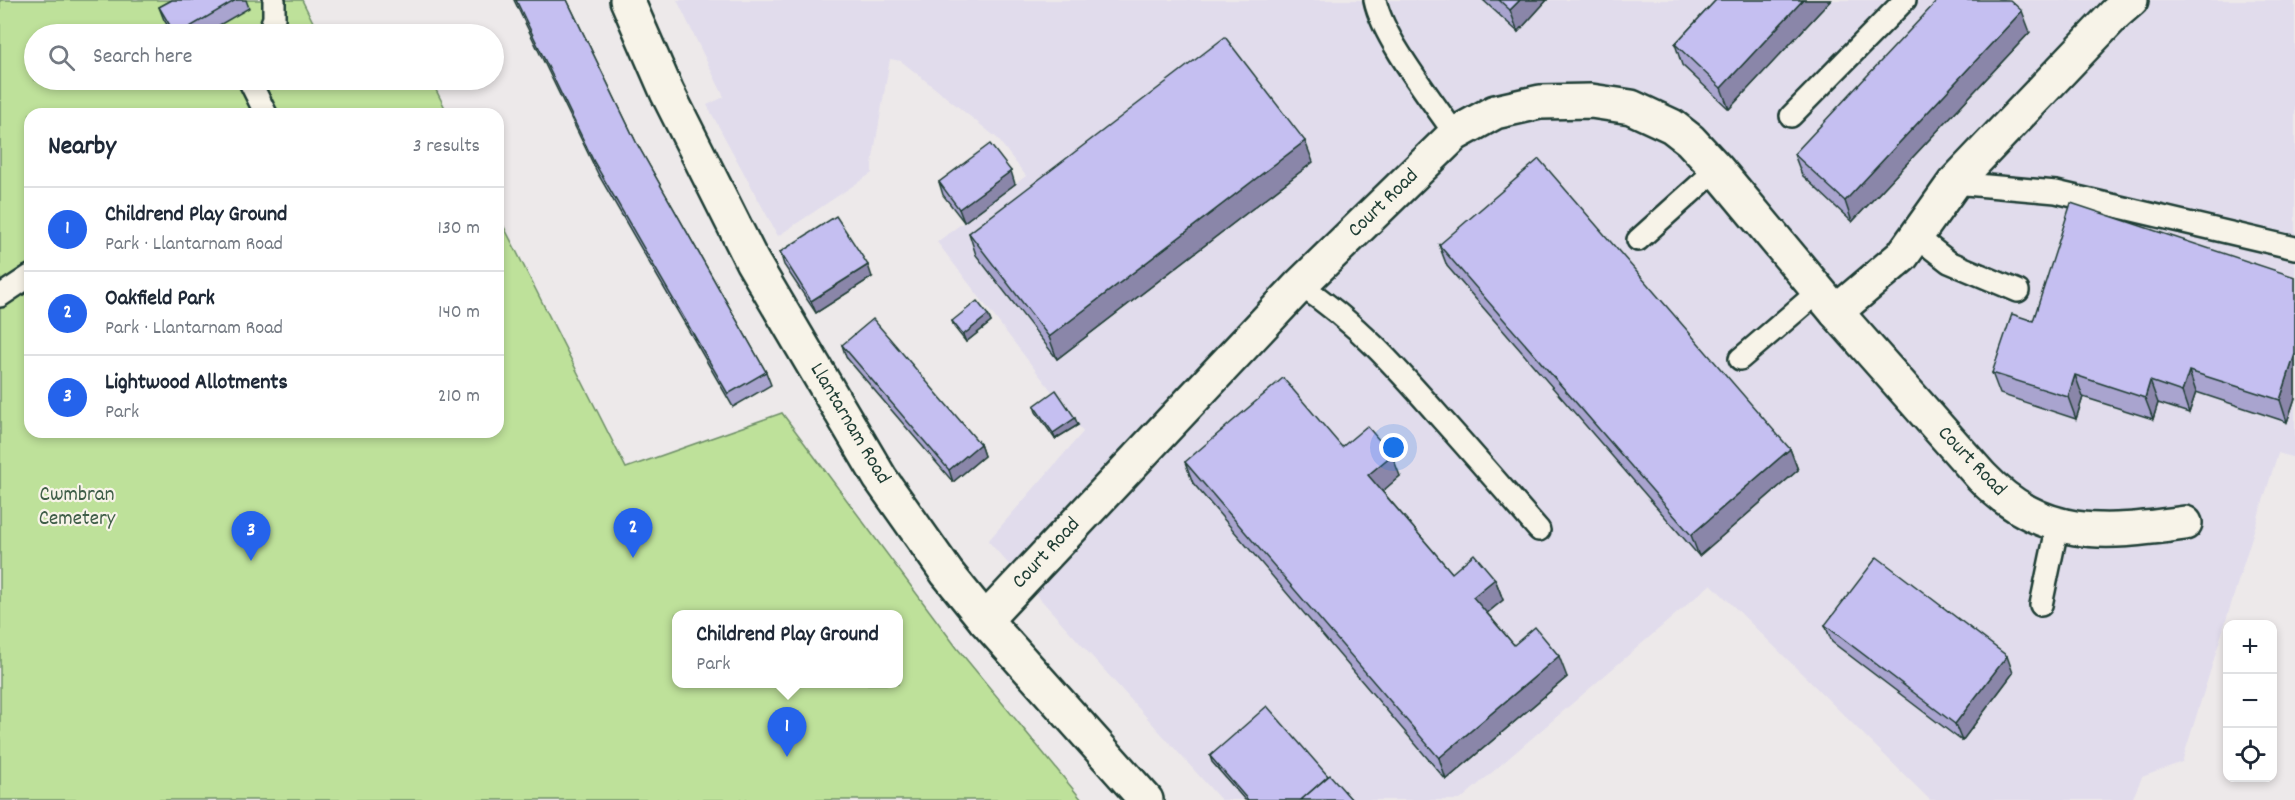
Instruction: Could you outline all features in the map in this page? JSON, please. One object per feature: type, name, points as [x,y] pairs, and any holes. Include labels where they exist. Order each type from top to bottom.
[{"type":"street","name":"Llantarnam Road","points":[[627,0],[667,92],[752,261],[880,477],[947,573],[985,620],[1146,800]]},
{"type":"street","points":[[1828,302],[1902,256],[1954,183],[2117,4]]},
{"type":"street","name":"Court Road","points":[[985,620],[1300,285],[1455,134],[1485,117],[1516,106],[1563,100],[1611,102],[1631,106],[1672,126],[1690,140],[1828,302],[1996,492],[2016,507],[2058,524],[2108,532],[2185,523]]},
{"type":"lane","points":[[272,24],[274,0]]},
{"type":"lane","points":[[1375,0],[1392,41],[1455,134]]},
{"type":"lane","points":[[1791,116],[1905,0]]},
{"type":"lane","points":[[254,90],[264,108]]},
{"type":"lane","points":[[1638,240],[1717,169]]},
{"type":"lane","points":[[1954,183],[2056,192],[2295,248]]},
{"type":"lane","points":[[1917,237],[1949,262],[2018,291]]},
{"type":"lane","points":[[0,296],[24,280]]},
{"type":"lane","points":[[1300,285],[1347,319],[1385,355],[1539,530]]},
{"type":"lane","points":[[1740,359],[1828,302]]},
{"type":"lane","points":[[2041,605],[2058,524]]},
{"type":"shaded area","points":[[677,0],[2295,0],[2295,458],[2278,453],[2226,620],[2223,620],[2223,630],[2182,762],[2142,777],[2132,800],[1930,800],[1711,584],[1460,800],[1221,800],[988,541],[1083,432],[937,242],[1026,176],[997,138],[901,61],[890,59],[872,173],[778,236],[707,105],[724,97]]},
{"type":"green space","name":"Cwmbran Cemetery","points":[[0,0],[302,0],[314,24],[24,24],[24,90],[436,90],[445,108],[24,108],[24,438],[504,438],[504,227],[626,468],[782,413],[957,648],[1082,800],[0,800]]},
{"type":"building","points":[[172,0],[236,0],[195,24],[169,24],[159,7]]},
{"type":"building","points":[[516,0],[567,0],[636,142],[766,372],[728,394],[594,162]]},
{"type":"building","points":[[1499,0],[1520,0],[1510,10]]},
{"type":"building","points":[[1716,0],[1803,0],[1721,88],[1675,44]]},
{"type":"building","points":[[1938,0],[2010,0],[2022,11],[1845,201],[1794,154]]},
{"type":"building","points":[[1225,37],[1305,141],[1049,337],[969,233]]},
{"type":"building","points":[[990,144],[1011,171],[959,209],[939,182]]},
{"type":"building","points":[[1539,159],[1790,449],[1691,535],[1439,245]]},
{"type":"building","points":[[2071,203],[2295,277],[2295,354],[2280,400],[2189,371],[2182,392],[2150,381],[2145,398],[2075,375],[2068,397],[1992,373],[2012,314],[2033,321]]},
{"type":"building","points":[[836,216],[868,265],[811,301],[780,252]]},
{"type":"building","points":[[977,301],[988,315],[963,335],[952,321]]},
{"type":"building","points":[[873,319],[980,444],[949,470],[842,345]]},
{"type":"building","points":[[1283,378],[1342,447],[1367,426],[1392,455],[1368,475],[1452,573],[1474,554],[1495,579],[1473,597],[1514,645],[1535,627],[1559,656],[1439,758],[1185,462]]},
{"type":"building","points":[[1056,390],[1075,418],[1053,433],[1034,406]]},
{"type":"building","points":[[1877,557],[2007,656],[1955,724],[1825,625]]},
{"type":"building","points":[[1267,706],[1328,776],[1301,800],[1248,800],[1210,756]]},
{"type":"building","points":[[1330,775],[1352,800],[1301,800]]},
{"type":"place","name":"Oakfield Park","points":[[633,558]]},
{"type":"place","name":"Lightwood Allotments","points":[[251,561]]},
{"type":"place","name":"Childrend Play Ground","points":[[787,757]]}]
